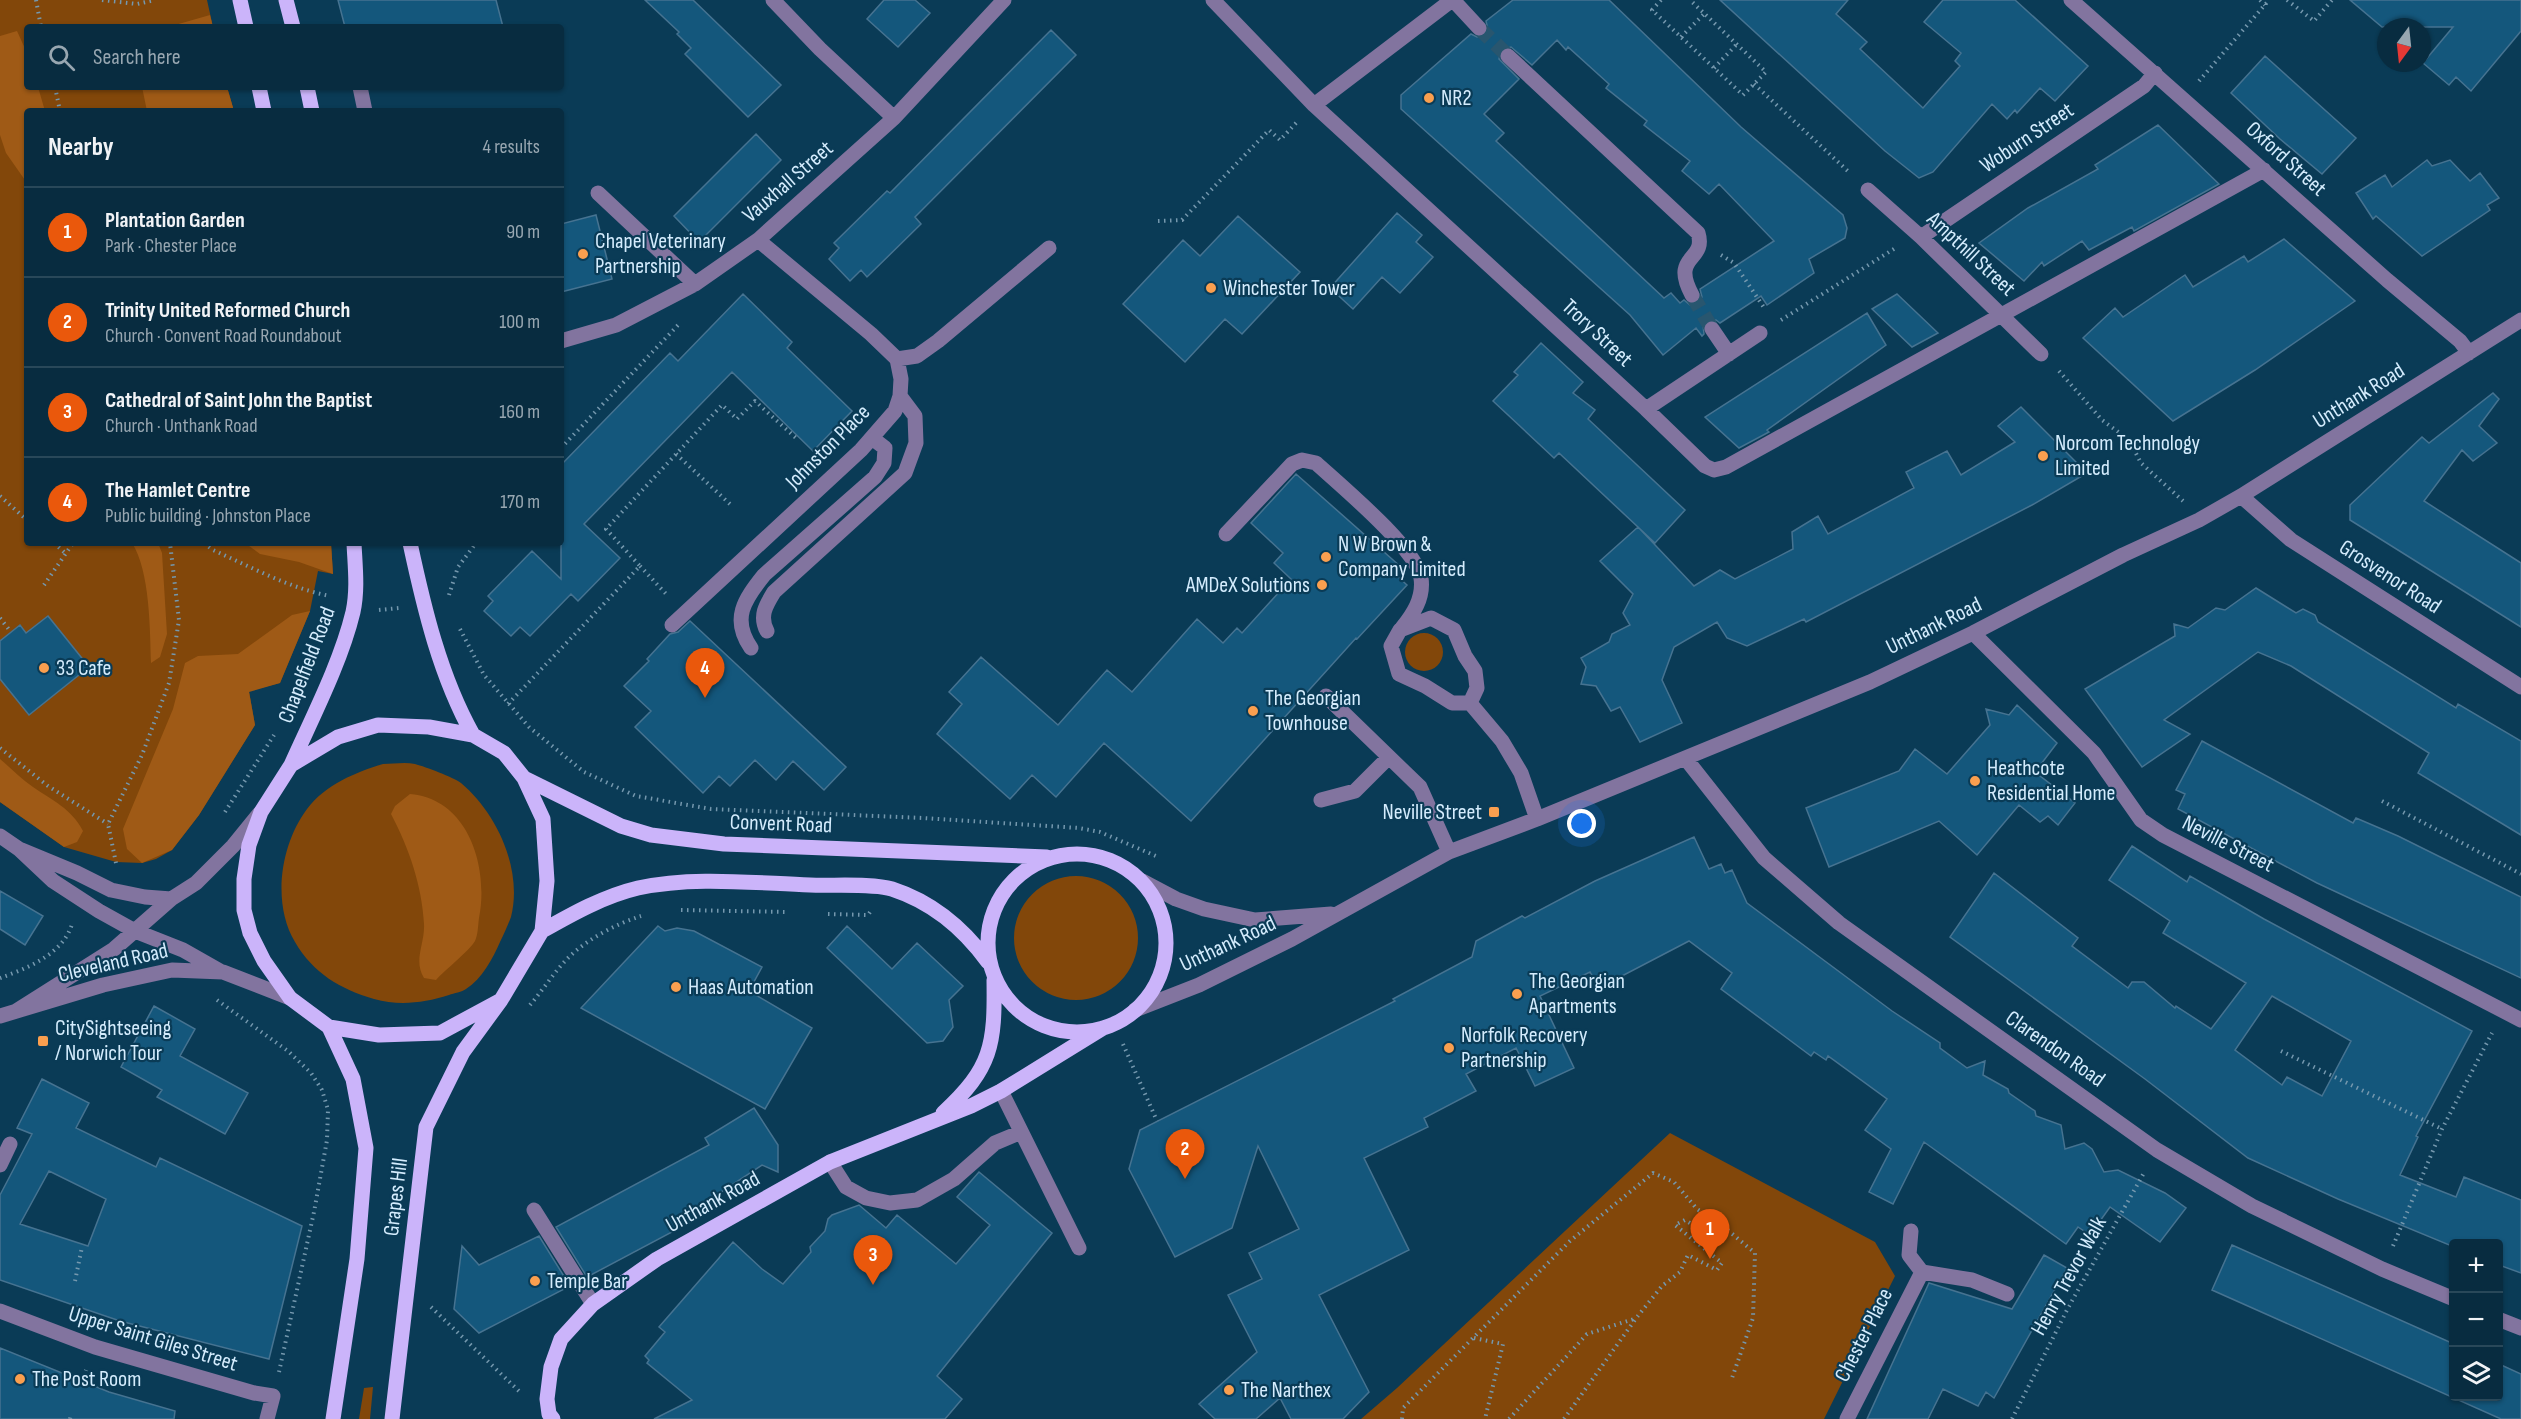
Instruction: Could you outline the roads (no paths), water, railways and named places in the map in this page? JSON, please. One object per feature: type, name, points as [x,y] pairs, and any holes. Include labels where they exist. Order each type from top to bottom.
[{"type":"main road","points":[[240,0],[245,24]]},
{"type":"main road","points":[[286,0],[291,24]]},
{"type":"main road","points":[[260,90],[263,108]]},
{"type":"main road","points":[[308,90],[311,108]]},
{"type":"main road","name":"Chapelfield Road","points":[[290,998],[250,933],[244,910],[244,879],[249,845],[261,812],[291,765],[334,665],[353,612],[356,585],[354,546]]},
{"type":"main road","points":[[411,546],[423,606],[460,711],[473,735]]},
{"type":"main road","points":[[291,765],[338,737],[378,725],[429,726],[473,735],[504,753],[524,778],[543,819],[547,881],[542,931]]},
{"type":"main road","name":"Convent Road","points":[[524,778],[621,826],[651,835],[724,844],[1050,857]]},
{"type":"main road","points":[[542,931],[612,896],[673,882],[890,888],[944,916],[972,941],[1012,1005],[1030,1019],[1058,1030],[1083,1032],[1108,1026],[1135,1010],[1152,992],[1162,969],[1167,945],[1163,917],[1155,899],[1142,881],[1117,863],[1088,854],[1069,853],[1050,857],[1031,866],[1015,878],[995,905],[989,924],[987,942],[992,971]]},
{"type":"main road","name":"Grapes Hill","points":[[392,1419],[426,1127],[463,1052],[501,1000],[542,931]]},
{"type":"main road","name":"Unthank Road","points":[[934,1121],[967,1091],[986,1060],[994,1007],[992,971]]},
{"type":"main road","points":[[290,998],[329,1027],[379,1035],[440,1033],[501,1000]]},
{"type":"main road","name":"Unthank Road","points":[[553,1419],[549,1414],[547,1399],[551,1367],[561,1339],[593,1304],[657,1259],[830,1162],[934,1121],[1000,1091],[1108,1026]]},
{"type":"main road","name":"Grapes Hill","points":[[329,1027],[353,1079],[366,1149],[357,1260],[333,1419]]},
{"type":"street","points":[[773,0],[820,49],[894,118]]},
{"type":"street","name":"Vauxhall Street","points":[[564,340],[616,325],[695,284],[758,240],[894,118],[1004,0]]},
{"type":"street","name":"Trory Street","points":[[1213,0],[1314,105],[1646,409],[1705,466],[1714,470],[1726,467],[2264,170]]},
{"type":"street","points":[[1314,105],[1453,0],[1479,28]]},
{"type":"street","name":"Oxford Street","points":[[2071,0],[2387,280],[2460,341],[2469,353]]},
{"type":"street","points":[[1508,56],[1698,233],[1701,241],[1698,251],[1685,267],[1683,279],[1692,295]]},
{"type":"street","name":"Woburn Street","points":[[1921,237],[2144,86],[2155,73]]},
{"type":"street","points":[[361,90],[364,108]]},
{"type":"street","name":"Ampthill Street","points":[[1869,190],[2003,315],[2041,354]]},
{"type":"street","points":[[598,193],[695,284]]},
{"type":"street","points":[[758,240],[871,334],[897,359],[917,356],[938,341],[1049,248]]},
{"type":"street","name":"Unthank Road","points":[[1135,1010],[1199,985],[1292,939],[1449,852],[1686,759],[1870,682],[1973,633],[2123,555],[2199,520],[2521,320]]},
{"type":"street","points":[[1712,329],[1729,354]]},
{"type":"street","points":[[1646,409],[1760,333]]},
{"type":"street","name":"Johnston Place","points":[[672,625],[861,450],[895,411],[900,396],[901,379],[897,359]]},
{"type":"street","points":[[767,631],[762,622],[765,607],[774,592],[905,473],[916,443],[915,416],[900,396]]},
{"type":"street","points":[[751,648],[741,631],[741,613],[750,593],[764,575],[874,477],[884,463],[885,448],[872,438]]},
{"type":"street","points":[[1226,534],[1292,464],[1302,459],[1316,463],[1401,543],[1421,578],[1417,609],[1400,630],[1391,646],[1399,674],[1452,702],[1470,703],[1502,741],[1521,773],[1538,819]]},
{"type":"street","name":"Grosvenor Road","points":[[2241,496],[2291,540],[2521,687]]},
{"type":"street","points":[[1400,630],[1431,618],[1454,630],[1475,671],[1477,688],[1470,703]]},
{"type":"street","name":"Neville Street","points":[[1973,633],[2094,753],[2141,820],[2163,835],[2521,1020]]},
{"type":"street","points":[[1326,696],[1420,788],[1449,852]]},
{"type":"street","points":[[1321,800],[1355,791],[1389,758]]},
{"type":"street","name":"Clarendon Road","points":[[1686,759],[1764,858],[1839,923],[2157,1150],[2252,1206],[2382,1269],[2449,1297]]},
{"type":"street","name":"Cleveland Road","points":[[16,1011],[106,953],[171,899],[196,883],[261,812]]},
{"type":"street","points":[[0,836],[19,849],[53,881],[99,911],[135,931],[183,950],[223,972]]},
{"type":"street","points":[[19,849],[111,890],[145,897],[171,899]]},
{"type":"street","name":"Unthank Road","points":[[1142,881],[1176,899],[1204,909],[1255,920],[1337,913]]},
{"type":"street","name":"Cleveland Road","points":[[0,1016],[103,985],[172,970],[223,972],[290,998]]},
{"type":"street","points":[[1000,1091],[1079,1248]]},
{"type":"street","points":[[830,1162],[846,1187],[866,1198],[890,1203],[917,1200],[954,1179],[995,1143],[1021,1132]]},
{"type":"street","points":[[0,1166],[10,1144]]},
{"type":"street","points":[[534,1210],[593,1304]]},
{"type":"street","name":"Chester Place","points":[[1911,1231],[1909,1256],[1922,1272],[1972,1280],[2007,1294]]},
{"type":"street","name":"Chester Place","points":[[1847,1419],[1922,1272]]},
{"type":"street","name":"Upper Saint Giles Street","points":[[0,1311],[107,1351],[254,1393],[273,1396],[267,1419]]},
{"type":"street","points":[[2503,1321],[2521,1328]]},
{"type":"tunnel","points":[[1479,28],[1508,56]]},
{"type":"tunnel","points":[[1692,295],[1712,329]]},
{"type":"place","name":"NR2","points":[[1429,98]]},
{"type":"place","name":"Chapel Veterinary Partnership","points":[[583,254]]},
{"type":"place","name":"Winchester Tower","points":[[1211,288]]},
{"type":"place","name":"Norcom Technology Limited","points":[[2043,456]]},
{"type":"place","name":"N W Brown & Company Limited","points":[[1326,557]]},
{"type":"place","name":"AMDeX Solutions","points":[[1322,585]]},
{"type":"place","name":"33 Cafe","points":[[44,668]]},
{"type":"place","name":"The Hamlet Centre","points":[[705,698]]},
{"type":"place","name":"The Georgian Townhouse","points":[[1253,711]]},
{"type":"place","name":"Heathcote Residential Home","points":[[1975,781]]},
{"type":"place","name":"Neville Street","points":[[1494,812]]},
{"type":"place","name":"Haas Automation","points":[[676,987]]},
{"type":"place","name":"The Georgian Apartments","points":[[1517,994]]},
{"type":"place","name":"CitySightseeing / Norwich Tour","points":[[43,1041]]},
{"type":"place","name":"Norfolk Recovery Partnership","points":[[1449,1048]]},
{"type":"place","name":"Trinity United Reformed Church","points":[[1185,1179]]},
{"type":"place","name":"Plantation Garden","points":[[1710,1259]]},
{"type":"place","name":"Temple Bar","points":[[535,1281]]},
{"type":"place","name":"Cathedral of Saint John the Baptist","points":[[873,1285]]},
{"type":"place","name":"The Post Room","points":[[20,1379]]},
{"type":"place","name":"The Narthex","points":[[1229,1390]]}]
